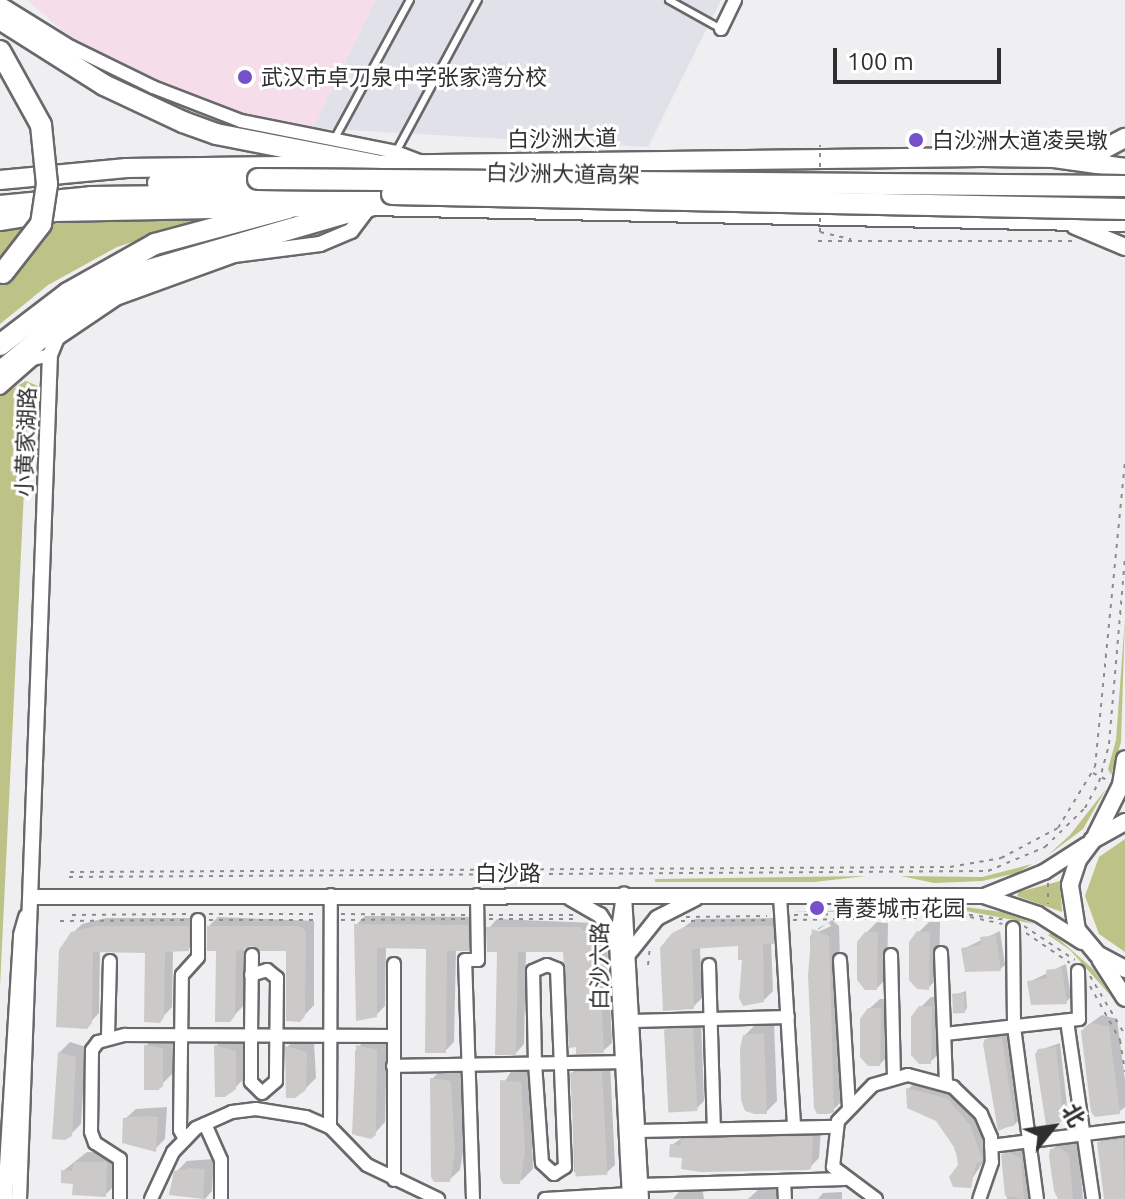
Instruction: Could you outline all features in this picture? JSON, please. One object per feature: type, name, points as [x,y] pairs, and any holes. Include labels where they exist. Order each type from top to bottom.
[{"type":"highway","points":[[0,19],[104,85],[183,122],[216,134],[376,165]]},
{"type":"highway","points":[[0,51],[41,125],[47,184],[41,224],[0,275]]},
{"type":"highway","name":"白沙洲大道高架","points":[[0,194],[90,184],[258,179],[1125,186]]},
{"type":"highway","name":"白沙洲大道高架","points":[[0,206],[78,197],[392,194],[1125,209]]},
{"type":"highway","points":[[0,372],[82,304],[138,273],[370,206]]},
{"type":"highway","points":[[0,345],[57,300],[155,244],[288,208]]},
{"type":"main road","points":[[1054,158],[1104,149],[1125,138]]},
{"type":"main road","name":"白沙洲大道","points":[[0,180],[126,168],[426,164],[1054,158],[1125,168]]},
{"type":"main road","points":[[0,221],[56,212],[370,206],[1125,222]]},
{"type":"main road","points":[[1050,221],[1091,229],[1125,247]]},
{"type":"main road","points":[[1125,759],[1114,805],[1078,860],[1070,885],[1070,908],[1077,930],[1097,954],[1125,998]]},
{"type":"main road","points":[[1093,840],[1125,822]]},
{"type":"main road","points":[[1097,954],[1125,969]]},
{"type":"street","points":[[721,29],[735,0]]},
{"type":"street","points":[[0,3],[153,87],[241,121],[396,152],[426,164]]},
{"type":"street","points":[[0,388],[33,359],[50,355],[57,338],[116,298],[234,255],[320,244],[351,231],[370,206]]},
{"type":"street","name":"小黄家湖路","points":[[32,897],[50,355]]},
{"type":"street","points":[[984,896],[1044,872],[1093,840]]},
{"type":"street","points":[[330,1127],[331,895]]},
{"type":"street","points":[[473,1199],[465,1065],[465,960],[478,960],[477,895]]},
{"type":"street","name":"白沙六路","points":[[624,895],[617,943],[623,1062],[635,1194]]},
{"type":"street","name":"白沙六路","points":[[624,895],[630,952],[638,1131],[635,1194]]},
{"type":"street","points":[[566,896],[600,915],[617,943]]},
{"type":"street","points":[[630,952],[657,918],[702,896]]},
{"type":"street","points":[[780,896],[794,1126]]},
{"type":"street","points":[[984,896],[1045,917],[1097,954]]},
{"type":"street","name":"白沙路","points":[[32,897],[984,896]]},
{"type":"street","points":[[5,1199],[21,935],[32,897]]},
{"type":"street","points":[[19,1199],[32,897]]},
{"type":"street","points":[[185,1139],[180,1130],[182,975],[198,957],[198,920]]},
{"type":"street","points":[[1013,928],[1014,1027],[1037,1199]]},
{"type":"street","points":[[941,953],[946,1084]]},
{"type":"street","points":[[251,975],[267,970],[277,978],[276,1081],[262,1093],[251,1082],[251,975],[252,955]]},
{"type":"street","points":[[891,955],[894,1077]]},
{"type":"street","points":[[840,960],[849,1108]]},
{"type":"street","points":[[108,1036],[110,961]]},
{"type":"street","points":[[394,964],[394,1180]]},
{"type":"street","points":[[547,965],[557,969],[565,1167],[554,1174],[542,1163],[535,1064],[533,971],[547,965]]},
{"type":"street","points":[[709,965],[714,1129]]},
{"type":"street","points":[[945,1034],[1079,1019],[1080,968]]},
{"type":"street","points":[[633,1021],[788,1017]]},
{"type":"street","points":[[1067,1021],[1093,1199]]},
{"type":"street","points":[[120,1199],[120,1159],[95,1143],[89,1117],[92,1050],[108,1036],[392,1036]]},
{"type":"street","points":[[393,1066],[623,1062]]},
{"type":"street","points":[[876,1199],[833,1167],[837,1127],[849,1108],[873,1085],[894,1077],[928,1077],[946,1084],[981,1114],[991,1146],[992,1162],[979,1199]]},
{"type":"street","points":[[151,1199],[157,1176],[185,1139],[205,1124],[232,1112],[256,1109],[294,1114],[330,1127],[367,1165],[438,1199]]},
{"type":"street","points":[[205,1124],[221,1160],[221,1199]]},
{"type":"street","points":[[638,1131],[837,1127]]},
{"type":"street","points":[[991,1146],[1125,1129]]},
{"type":"street","points":[[784,1181],[785,1199]]},
{"type":"street","points":[[545,1199],[635,1194],[712,1183],[850,1182]]},
{"type":"street","points":[[850,1182],[855,1199]]},
{"type":"street","points":[[712,1183],[713,1199]]},
{"type":"lane","points":[[335,138],[410,0]]},
{"type":"lane","points":[[396,152],[478,0]]},
{"type":"lane","points":[[669,0],[721,29]]},
{"type":"path","points":[[820,232],[851,235],[851,241]]},
{"type":"path","points":[[818,241],[1080,241]]},
{"type":"path","points":[[70,872],[950,867],[1001,858],[1033,844],[1058,828],[1076,806],[1095,767],[1125,462]]},
{"type":"path","points":[[69,877],[958,874],[988,871],[1036,852],[1085,808],[1106,762],[1125,557]]},
{"type":"path","points":[[1116,564],[1125,565]]},
{"type":"path","points":[[1033,844],[1048,884],[1045,917],[1038,939]]},
{"type":"path","points":[[677,922],[981,914],[1040,934],[1080,968],[1106,996],[1125,1035]]},
{"type":"path","points":[[657,918],[970,917],[1013,928],[1038,939],[1080,968],[1120,1040],[1125,1072]]},
{"type":"path","points":[[60,921],[585,919]]},
{"type":"path","points":[[648,965],[655,938]]},
{"type":"shaded area","name":"武汉市卓刀泉中学张家湾分校","points":[[27,0],[376,0],[313,128],[227,110],[77,43]]},
{"type":"shaded area","points":[[376,0],[721,0],[648,147],[313,128]]},
{"type":"green space","points":[[215,216],[117,247],[48,285],[0,324],[0,230],[87,220]]},
{"type":"green space","points":[[26,381],[38,386],[41,395],[28,408],[0,987],[0,396]]},
{"type":"green space","points":[[1125,618],[1121,742],[1111,775],[1108,769],[1116,740]]},
{"type":"green space","points":[[1106,789],[1083,829],[1047,856],[1070,835]]},
{"type":"green space","points":[[1125,839],[1125,952],[1099,934],[1085,896],[1099,857]]},
{"type":"green space","points":[[1032,864],[1017,873],[982,881],[934,883],[901,876],[982,877]]},
{"type":"green space","points":[[866,876],[814,882],[655,882],[655,879]]},
{"type":"green space","points":[[1060,881],[1062,912],[1017,896],[1019,892]]},
{"type":"green space","points":[[965,907],[1002,912],[1035,924],[966,911],[791,912]]},
{"type":"green space","points":[[1052,933],[1093,969],[1111,996],[1070,950],[1048,935]]},
{"type":"building","points":[[354,924],[468,925],[469,951],[447,951],[446,1053],[425,1053],[426,949],[377,948],[377,1017],[356,1021]]},
{"type":"building","points":[[96,926],[189,926],[189,951],[165,952],[164,1017],[160,1023],[144,1022],[145,953],[93,952],[92,1023],[87,1029],[56,1027],[59,950],[71,932]]},
{"type":"building","points":[[207,926],[299,926],[306,931],[305,1016],[300,1022],[286,1021],[286,951],[260,951],[251,946],[236,952],[235,1016],[230,1022],[215,1022],[216,951],[207,951]]},
{"type":"building","points":[[773,926],[774,944],[763,944],[764,1002],[743,1006],[739,998],[742,960],[738,960],[738,946],[692,949],[694,1009],[663,1011],[660,948],[672,933],[684,927]]},
{"type":"building","points":[[486,927],[579,927],[593,937],[599,951],[604,1053],[576,1054],[576,1047],[569,1048],[563,952],[518,952],[516,1055],[495,1055],[497,952],[487,952]]},
{"type":"building","points":[[812,929],[829,936],[834,1112],[828,1114],[817,1114],[814,1108],[808,975]]},
{"type":"building","points":[[917,931],[930,932],[929,990],[917,989],[909,980],[909,942]]},
{"type":"building","points":[[865,932],[878,932],[877,990],[865,990],[857,980],[857,942]]},
{"type":"building","points":[[996,935],[1001,971],[965,972],[961,948],[981,945],[980,937]]},
{"type":"building","points":[[1062,968],[1067,1004],[1031,1005],[1027,981],[1047,978],[1046,970]]},
{"type":"building","points":[[964,993],[965,1013],[953,1014],[952,994]]},
{"type":"building","points":[[919,1006],[932,1007],[931,1064],[919,1064],[911,1055],[911,1017]]},
{"type":"building","points":[[868,1008],[881,1008],[880,1066],[868,1066],[860,1057],[860,1019]]},
{"type":"building","points":[[1092,1023],[1109,1027],[1120,1114],[1095,1117],[1091,1112],[1081,1031]]},
{"type":"building","points":[[693,1028],[697,1111],[668,1112],[664,1030]]},
{"type":"building","points":[[764,1033],[767,1114],[755,1114],[745,1111],[741,1100],[740,1049],[743,1035]]},
{"type":"building","points":[[1002,1038],[1015,1124],[998,1131],[983,1044],[985,1039]]},
{"type":"building","points":[[144,1045],[163,1048],[163,1086],[158,1090],[144,1090]]},
{"type":"building","points":[[214,1045],[236,1051],[236,1089],[225,1097],[215,1097]]},
{"type":"building","points":[[356,1045],[377,1050],[376,1135],[371,1139],[352,1134]]},
{"type":"building","points":[[285,1046],[307,1052],[306,1090],[295,1098],[286,1098]]},
{"type":"building","points":[[1056,1047],[1064,1121],[1046,1125],[1035,1055],[1038,1049]]},
{"type":"building","points":[[58,1052],[76,1057],[72,1136],[65,1140],[52,1139]]},
{"type":"building","points":[[602,1071],[607,1175],[575,1177],[570,1073]]},
{"type":"building","points":[[430,1078],[451,1081],[455,1151],[450,1182],[434,1182],[431,1177]]},
{"type":"building","points":[[500,1080],[521,1082],[525,1152],[520,1184],[503,1184],[500,1178]]},
{"type":"building","points":[[906,1088],[947,1098],[970,1125],[983,1161],[976,1164],[971,1188],[953,1187],[949,1177],[958,1165],[956,1150],[936,1121],[907,1108]]},
{"type":"building","points":[[158,1117],[156,1152],[122,1143],[123,1118]]},
{"type":"building","points":[[813,1136],[811,1169],[807,1170],[701,1172],[681,1169],[682,1158],[669,1157],[670,1144],[681,1145],[681,1139]]},
{"type":"building","points":[[1123,1139],[1125,1199],[1104,1199],[1097,1142]]},
{"type":"building","points":[[1060,1148],[1069,1154],[1073,1199],[1058,1199],[1054,1191],[1049,1156],[1050,1149]]},
{"type":"building","points":[[1011,1153],[1021,1159],[1024,1199],[1005,1196],[1001,1154]]},
{"type":"building","points":[[74,1162],[107,1162],[106,1197],[72,1195],[73,1184],[61,1183],[61,1170],[72,1171]]},
{"type":"building","points":[[205,1169],[203,1199],[169,1195],[174,1171]]},
{"type":"place","name":"武汉市卓刀泉中学张家湾分校","points":[[245,77]]},
{"type":"place","name":"白沙洲大道凌吴墩","points":[[916,140]]},
{"type":"place","name":"青菱城市花园","points":[[817,908]]}]
